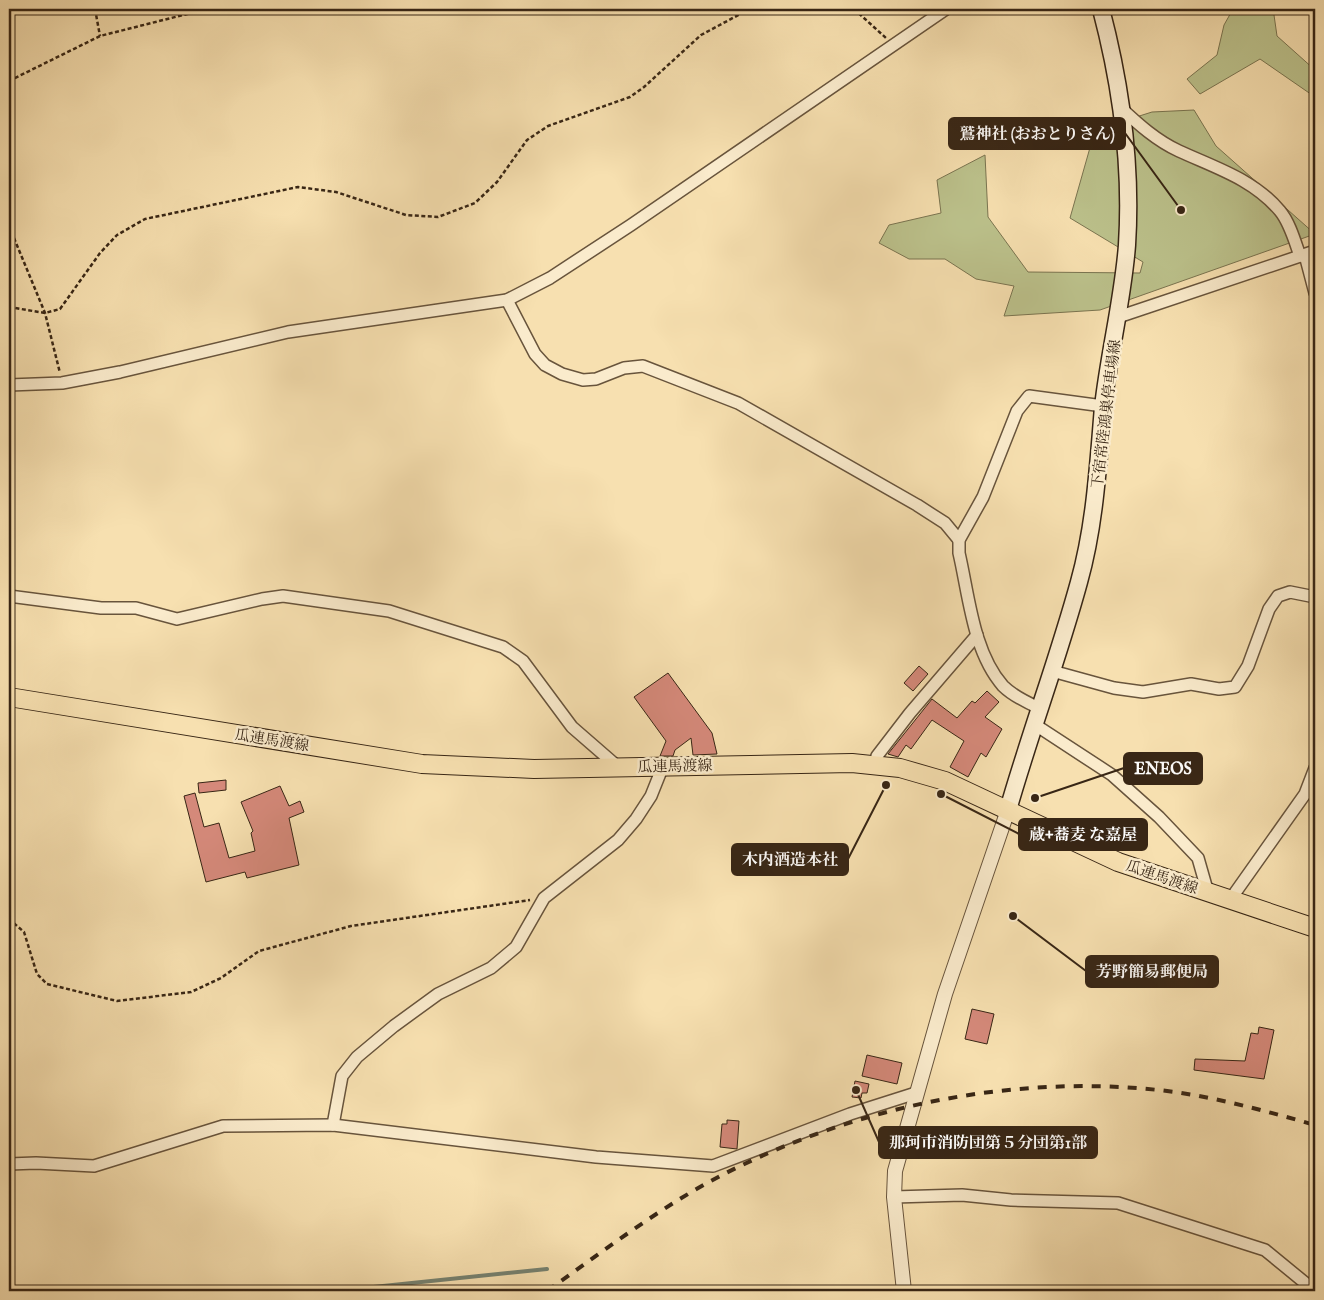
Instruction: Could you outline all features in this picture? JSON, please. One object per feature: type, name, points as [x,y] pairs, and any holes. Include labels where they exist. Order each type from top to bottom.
[{"type":"main road","name":"下宿常陸鴻巣停車場線","points":[[1008,810],[1080,580],[1098,488],[1103,406],[1118,317],[1127,246],[1128,193],[1121,108],[1112,50],[1101,9]]},
{"type":"main road","name":"瓜連馬渡線","points":[[9,697],[422,764],[534,769],[828,763],[875,764],[922,773],[945,781],[1118,862],[1315,928]]},
{"type":"street","points":[[9,385],[62,383],[120,372],[288,332],[507,300],[550,278],[615,236],[946,9]]},
{"type":"street","points":[[1121,108],[1141,127],[1178,150],[1216,166],[1258,189],[1282,213],[1307,254],[1315,293]]},
{"type":"street","points":[[1118,317],[1307,254]]},
{"type":"street","points":[[507,300],[535,354],[545,365],[562,374],[582,380],[596,379],[624,368],[643,366],[738,402],[917,505],[945,523],[959,540]]},
{"type":"street","points":[[1039,708],[1004,687],[992,670],[977,635],[959,553],[959,540],[983,497],[1017,411],[1029,396],[1103,406]]},
{"type":"street","points":[[1052,671],[1114,688],[1143,692],[1191,684],[1219,689],[1235,687],[1248,666],[1269,609],[1278,596],[1290,592],[1315,597]]},
{"type":"street","points":[[9,596],[101,608],[136,608],[177,619],[262,599],[283,596],[389,611],[495,644],[523,661],[572,727],[618,767]]},
{"type":"street","points":[[875,764],[877,756],[910,712],[977,635]]},
{"type":"street","points":[[1034,724],[1112,775],[1159,818],[1198,858],[1208,893]]},
{"type":"street","points":[[333,1125],[342,1076],[357,1057],[394,1026],[438,994],[491,968],[516,947],[544,898],[624,833],[636,819],[651,796],[663,766]]},
{"type":"street","points":[[1230,900],[1304,794],[1315,768]]},
{"type":"street","points":[[904,1291],[894,1197],[895,1171],[945,994],[1008,810]]},
{"type":"street","points":[[9,1164],[36,1162],[94,1166],[223,1126],[333,1125],[596,1158],[713,1166],[850,1114],[916,1093]]},
{"type":"street","points":[[894,1197],[962,1195],[1011,1200],[1118,1203],[1265,1250],[1315,1291]]},
{"type":"path","points":[[95,9],[100,36]]},
{"type":"path","points":[[9,81],[100,36],[191,13],[222,9]]},
{"type":"path","points":[[9,307],[45,313],[60,309],[100,253],[117,235],[145,219],[298,187],[336,192],[406,215],[438,218],[475,203],[497,182],[527,140],[548,126],[630,97],[644,87],[701,35],[755,9]]},
{"type":"path","points":[[854,9],[894,45]]},
{"type":"path","points":[[9,226],[45,313],[62,383]]},
{"type":"path","points":[[9,920],[24,932],[37,974],[47,984],[117,1001],[191,992],[221,978],[259,951],[351,926],[544,898]]},
{"type":"green space","points":[[1233,9],[1268,9],[1274,15],[1277,36],[1315,70],[1315,97],[1260,59],[1200,94],[1187,79],[1217,55],[1224,25]]},
{"type":"green space","points":[[1194,110],[1216,146],[1315,234],[1100,310],[1004,316],[1014,286],[976,279],[945,259],[909,259],[879,243],[889,225],[941,213],[937,180],[985,155],[988,217],[1028,272],[1140,273],[1143,262],[1070,218],[1095,130],[1152,112]]},
{"type":"building","points":[[919,666],[928,674],[913,691],[904,683]]},
{"type":"building","points":[[668,673],[712,733],[717,754],[693,755],[691,738],[675,750],[673,756],[660,756],[666,741],[634,697]]},
{"type":"building","points":[[987,691],[999,702],[985,717],[1002,729],[986,757],[981,753],[968,777],[950,767],[964,741],[932,720],[911,749],[906,745],[898,757],[888,754],[932,699],[957,718],[972,701],[975,703]]},
{"type":"building","points":[[226,780],[226,790],[199,793],[198,783]]},
{"type":"building","points":[[280,786],[289,806],[300,801],[304,812],[289,818],[299,865],[247,878],[245,872],[206,882],[184,796],[195,793],[204,827],[219,823],[229,858],[255,851],[251,833],[253,831],[241,802]]},
{"type":"building","points":[[972,1009],[994,1014],[987,1044],[965,1039]]},
{"type":"building","points":[[1259,1027],[1274,1030],[1264,1079],[1194,1070],[1195,1059],[1245,1061],[1251,1033],[1258,1034]]},
{"type":"building","points":[[867,1055],[902,1063],[897,1084],[862,1076]]},
{"type":"building","points":[[855,1081],[869,1084],[867,1093],[862,1093],[861,1098],[852,1097]]},
{"type":"building","points":[[727,1120],[739,1121],[737,1149],[720,1147],[722,1124],[727,1124]]},
{"type":"waterway","points":[[335,1291],[547,1269]]},
{"type":"railway","points":[[547,1291],[657,1214],[726,1173],[778,1149],[832,1128],[944,1099],[1002,1091],[1060,1087],[1118,1087],[1175,1092],[1211,1098],[1315,1125]]},
{"type":"place","name":"鷲神社 (おおとりさん)","points":[[1181,210]]},
{"type":"place","name":"木内酒造本社","points":[[886,785]]},
{"type":"place","name":"蔵+蕎麦 な嘉屋","points":[[941,794]]},
{"type":"place","name":"ENEOS","points":[[1035,798]]},
{"type":"place","name":"芳野簡易郵便局","points":[[1013,916]]},
{"type":"place","name":"那珂市消防団第５分団第1部","points":[[856,1090]]}]
